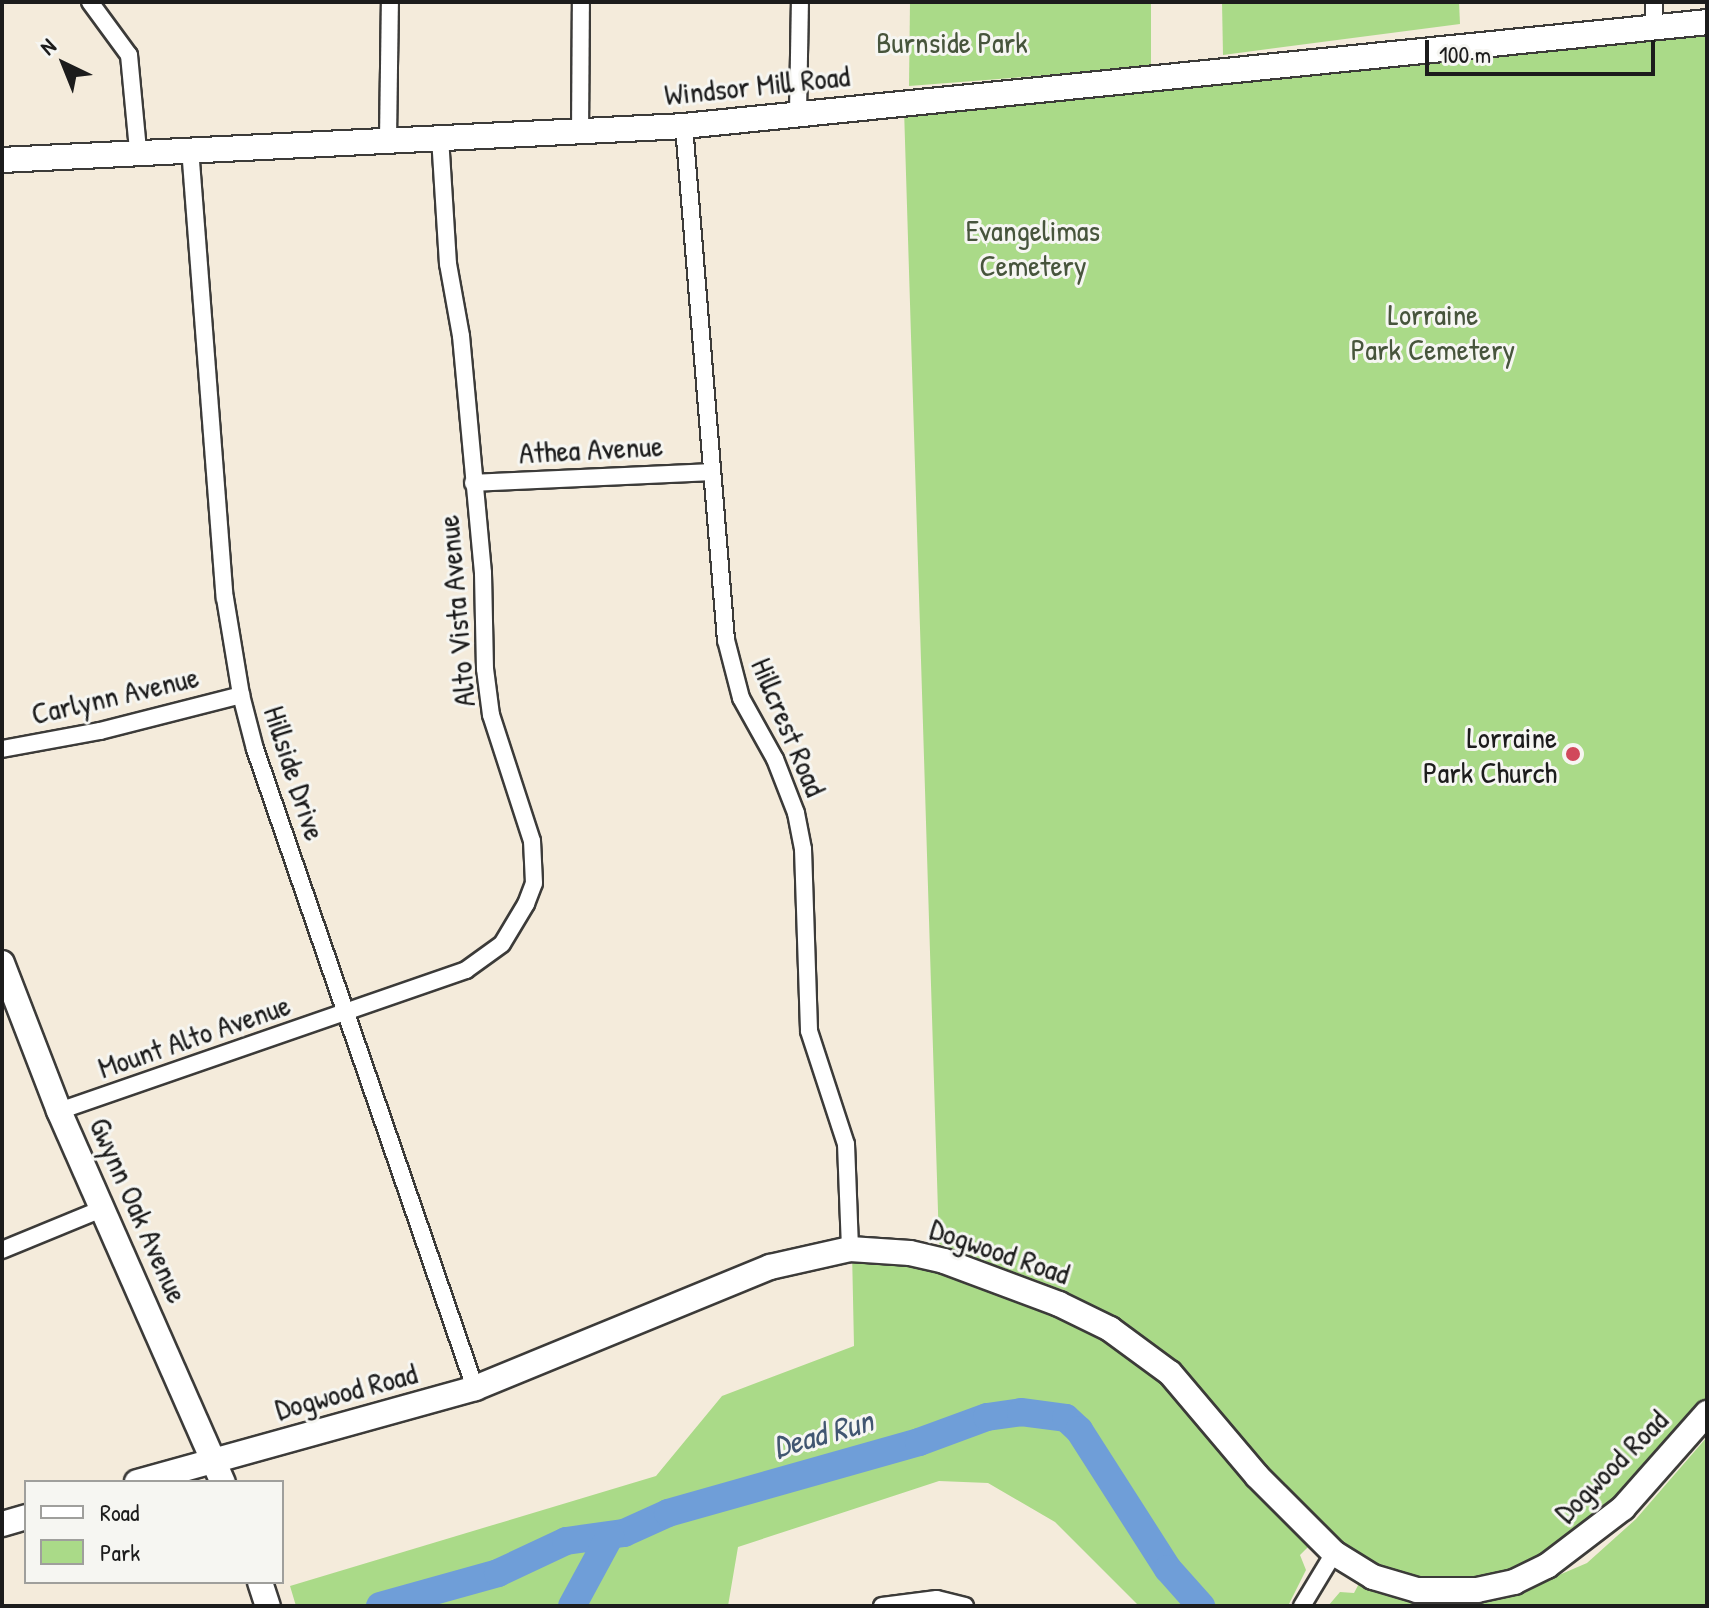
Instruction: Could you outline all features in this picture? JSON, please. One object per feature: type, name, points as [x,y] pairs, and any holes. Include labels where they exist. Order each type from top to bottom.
[{"type":"street","points":[[90,2],[129,55],[138,151]]},
{"type":"street","points":[[388,139],[390,2]]},
{"type":"street","points":[[580,133],[581,2]]},
{"type":"street","points":[[798,113],[800,2]]},
{"type":"street","name":"Windsor Mill Road","points":[[2,160],[190,148],[684,126],[1654,14],[1707,22]]},
{"type":"street","name":"Hillcrest Road","points":[[684,126],[730,669],[788,788],[803,849],[809,1031],[846,1144],[850,1249]]},
{"type":"street","name":"Alto Vista Avenue","points":[[347,1014],[485,960],[516,926],[534,883],[532,841],[491,715],[461,336],[448,264],[440,138]]},
{"type":"street","name":"Hillside Drive","points":[[190,148],[225,598],[241,695],[255,749],[475,1388]]},
{"type":"street","name":"Athea Avenue","points":[[473,483],[711,472]]},
{"type":"street","name":"Carlynn Avenue","points":[[2,749],[100,731],[241,695]]},
{"type":"street","name":"Gwynn Oak Avenue","points":[[2,963],[8,1005],[104,1208],[222,1480]]},
{"type":"street","name":"Mount Alto Avenue","points":[[59,1111],[347,1014]]},
{"type":"street","points":[[2,1250],[104,1208]]},
{"type":"street","name":"Dogwood Road","points":[[143,1480],[475,1388],[770,1267],[850,1249],[910,1253],[944,1261],[1059,1304],[1128,1340],[1170,1373],[1287,1508],[1334,1553],[1373,1577],[1417,1590],[1477,1590],[1514,1582],[1584,1543],[1632,1498],[1707,1413]]},
{"type":"street","points":[[2,1524],[24,1518]]},
{"type":"street","points":[[1302,1606],[1334,1553]]},
{"type":"street","points":[[261,1584],[268,1606]]},
{"type":"street","points":[[882,1606],[937,1599],[965,1606]]},
{"type":"green space","name":"Burnside Park","points":[[910,2],[1151,2],[1151,67],[909,86]]},
{"type":"green space","points":[[1222,2],[1459,2],[1460,24],[1223,55]]},
{"type":"green space","name":"Lorraine Park Cemetery","points":[[1707,29],[1707,1400],[1617,1503],[1545,1559],[1476,1583],[1414,1582],[1356,1559],[1148,1341],[1063,1290],[939,1244],[904,109]]},
{"type":"green space","points":[[852,1251],[935,1259],[1125,1337],[1315,1540],[1300,1555],[1306,1570],[1288,1606],[1139,1606],[1055,1522],[988,1483],[939,1481],[738,1547],[728,1606],[296,1606],[290,1586],[656,1476],[722,1396],[854,1346]]},
{"type":"green space","points":[[1707,1437],[1707,1606],[1328,1606],[1340,1592],[1354,1593],[1364,1574],[1531,1587],[1587,1563],[1636,1519]]},
{"type":"waterway","name":"Dead Run","points":[[380,1606],[498,1573],[566,1541],[624,1533],[668,1513],[919,1442],[987,1417],[1021,1412],[1066,1418],[1079,1430],[1168,1569],[1201,1606]]},
{"type":"waterway","points":[[572,1606],[610,1536]]},
{"type":"place","name":"Lorraine Park Church","points":[[1573,754]]},
{"type":"park label","name":"Evangelimas Cemetery","points":[[1033,247]]}]
